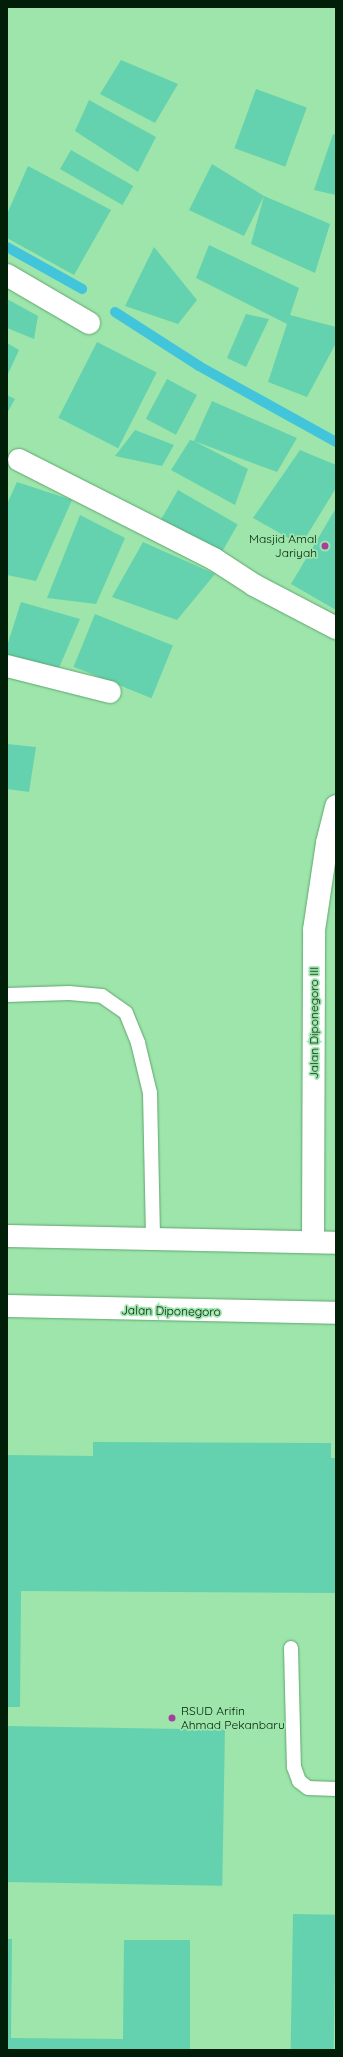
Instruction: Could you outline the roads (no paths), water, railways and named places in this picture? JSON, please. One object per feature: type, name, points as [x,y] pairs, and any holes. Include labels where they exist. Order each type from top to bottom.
[{"type":"street","points":[[7,275],[89,323]]},
{"type":"street","points":[[19,460],[214,559],[254,585],[336,628]]},
{"type":"street","points":[[7,666],[110,692]]},
{"type":"street","name":"Jalan Diponegoro III","points":[[313,1242],[314,930],[327,843],[336,806]]},
{"type":"street","points":[[7,1236],[336,1243]]},
{"type":"street","name":"Jalan Diponegoro","points":[[7,1306],[336,1313]]},
{"type":"lane","points":[[7,995],[69,993],[102,996],[126,1013],[138,1044],[150,1093],[153,1238]]},
{"type":"lane","points":[[291,1648],[294,1767],[299,1781],[308,1788],[336,1789]]},
{"type":"waterway","points":[[7,247],[82,289]]},
{"type":"waterway","points":[[115,312],[199,366],[336,442]]},
{"type":"place","name":"Masjid Amal Jariyah","points":[[325,546]]},
{"type":"place","name":"RSUD Arifin Ahmad Pekanbaru","points":[[172,1718]]}]
